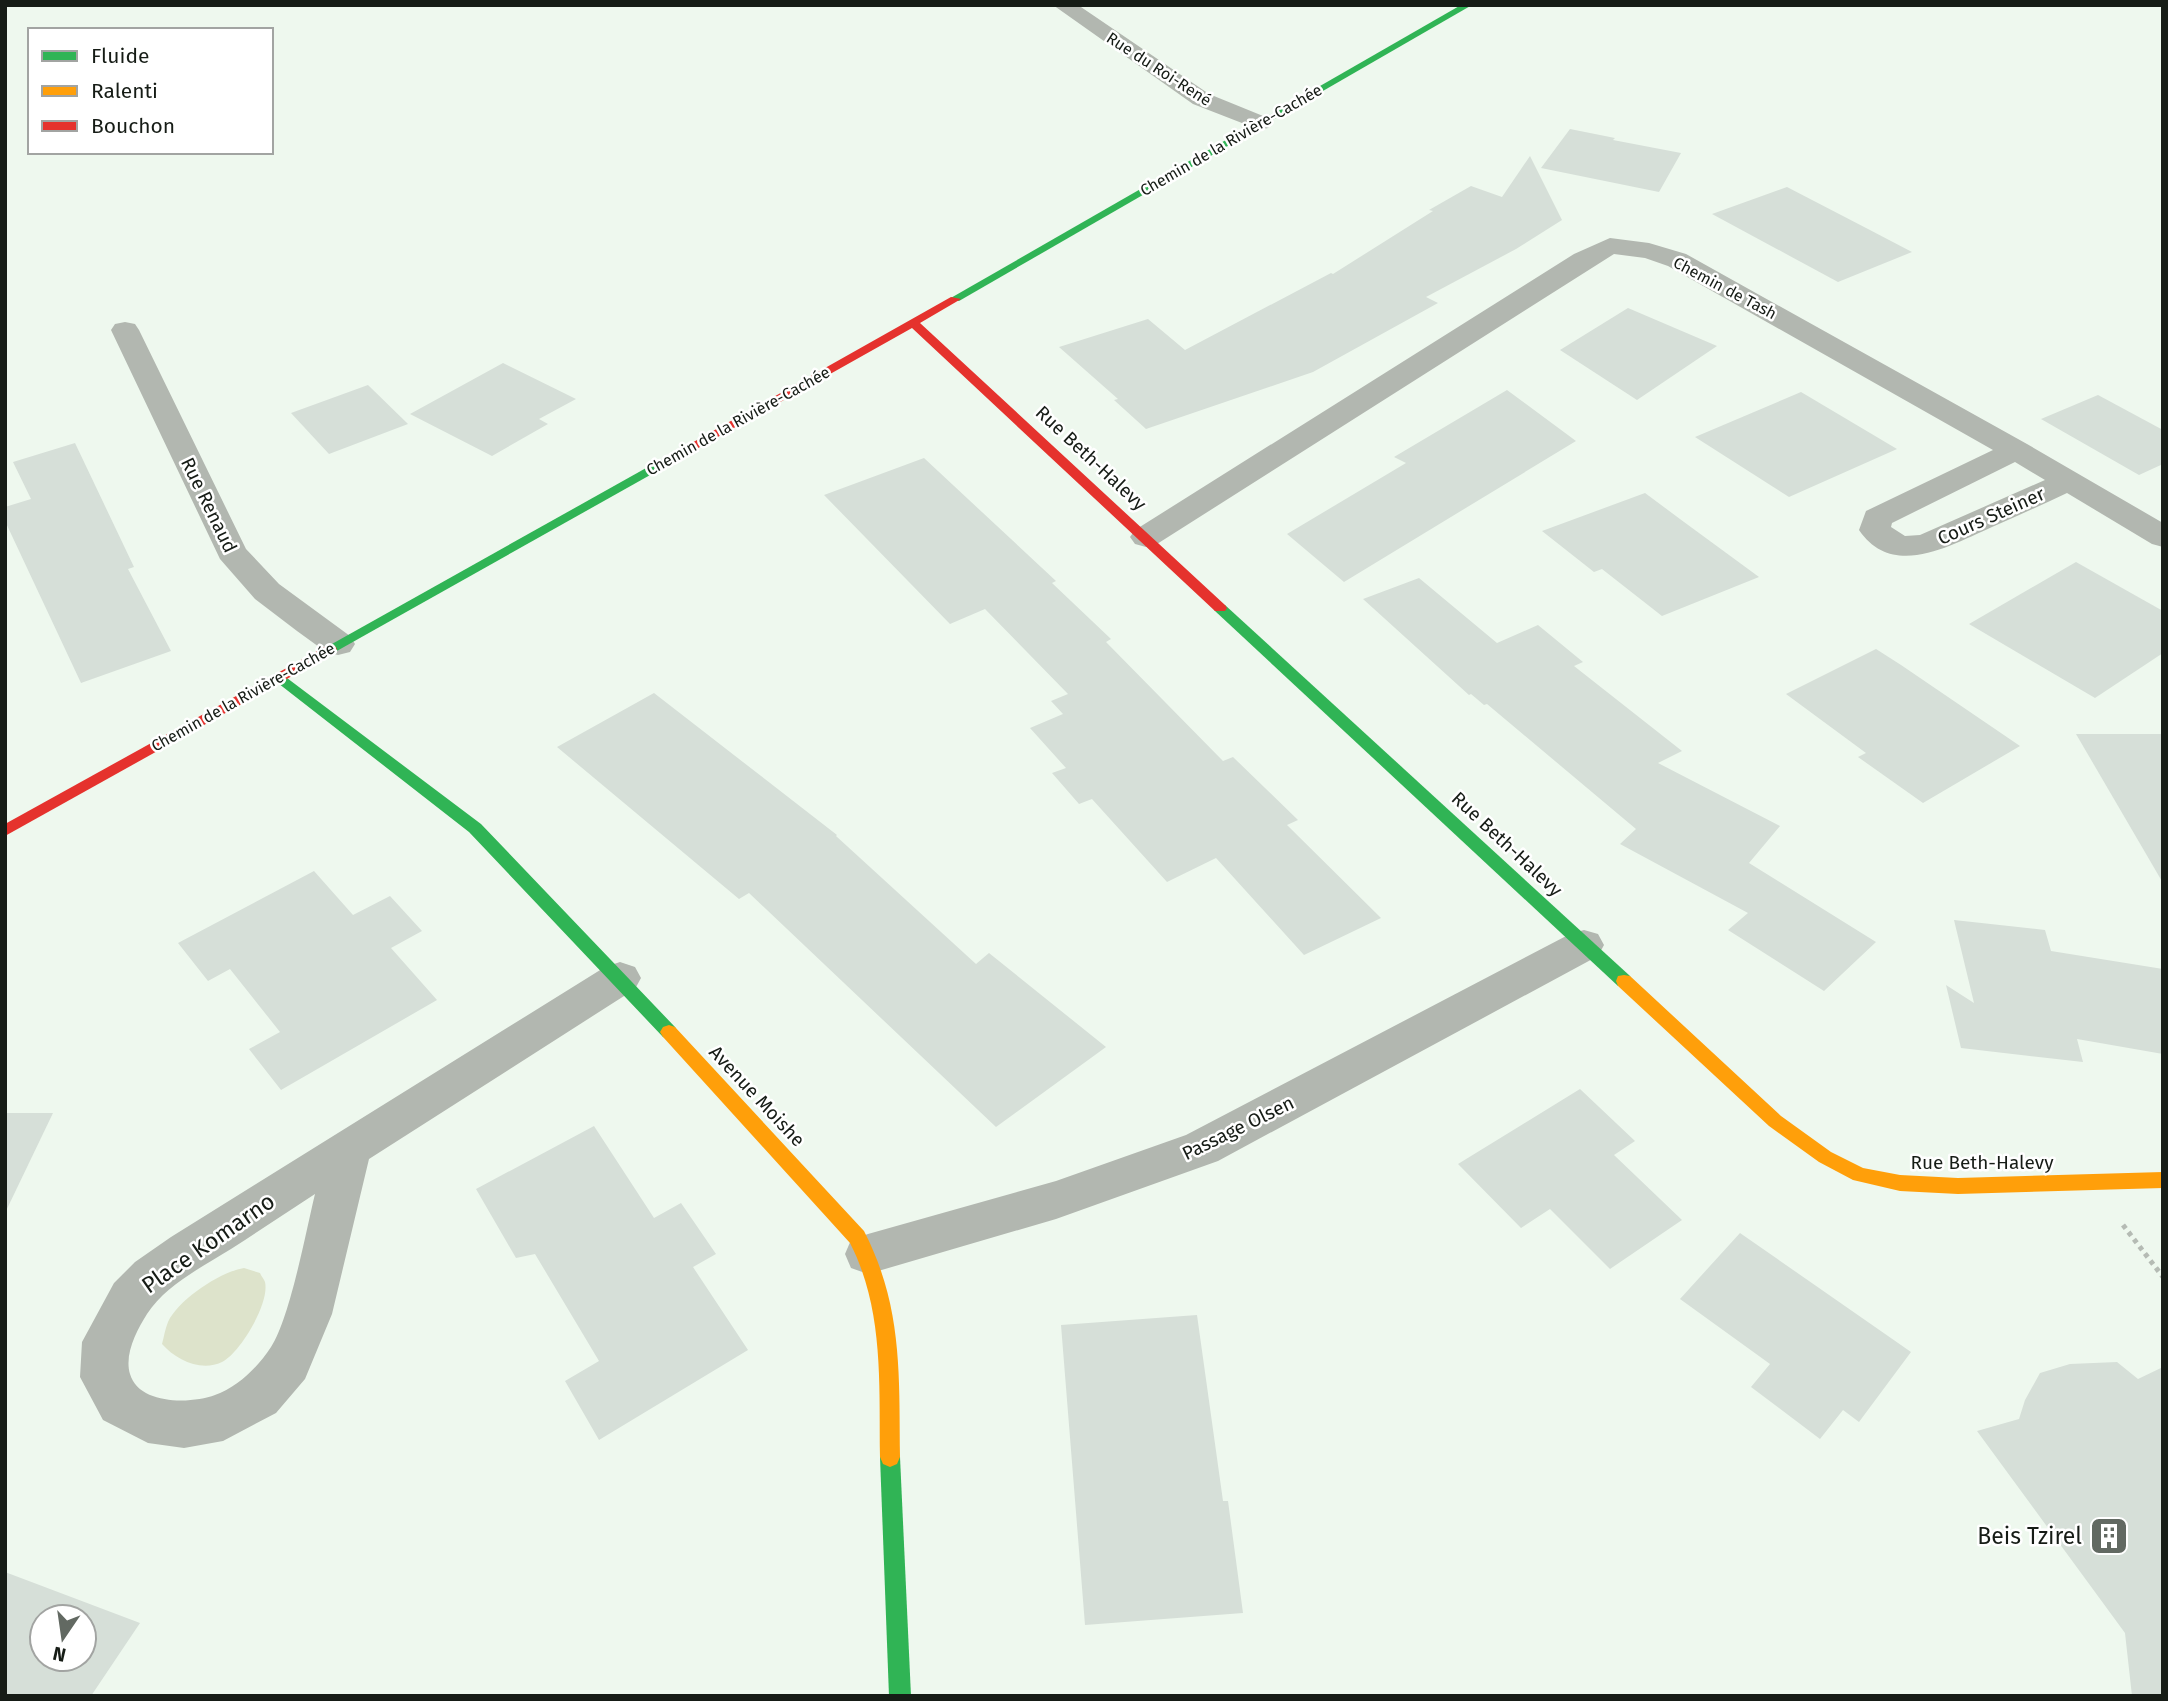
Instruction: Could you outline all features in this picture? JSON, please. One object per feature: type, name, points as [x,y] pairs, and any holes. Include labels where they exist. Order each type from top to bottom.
[{"type":"street","name":"Rue du Roi-René","points":[[1063,5],[1201,99],[1260,123]]},
{"type":"street","name":"Chemin de la Rivière-Cachée","points":[[5,831],[913,323],[1468,5]]},
{"type":"street","name":"Chemin de Tash","points":[[1146,537],[1583,260],[1610,246],[1649,251],[1677,260],[2016,450],[2163,537]]},
{"type":"street","name":"Rue Beth-Halevy","points":[[913,323],[1775,1121],[1825,1157],[1860,1175],[1900,1183],[1958,1186],[2163,1180]]},
{"type":"street","name":"Rue Renaud","points":[[125,330],[231,552],[247,574],[272,598],[338,643]]},
{"type":"street","name":"Cours Steiner","points":[[2016,450],[1877,518],[1875,530],[1898,546],[1925,545],[2068,481]]},
{"type":"street","name":"Avenue Moishe","points":[[279,677],[475,828],[620,978],[838,1214],[868,1254],[878,1280],[884,1321],[900,1696]]},
{"type":"street","name":"Passage Olsen","points":[[868,1254],[1056,1200],[1202,1148],[1584,945]]},
{"type":"street","name":"Place Komarno","points":[[349,1149],[303,1329],[287,1363],[274,1380],[242,1410],[204,1423],[164,1423],[133,1413],[120,1405],[106,1384],[102,1361],[113,1326],[132,1296],[160,1270],[349,1149],[620,978]]},
{"type":"path","points":[[2129,1236],[2163,1277]]},
{"type":"green space","points":[[244,1268],[260,1273],[265,1282],[265,1291],[252,1327],[229,1357],[214,1365],[197,1365],[182,1359],[162,1344],[168,1322],[181,1304],[212,1281]]},
{"type":"building","points":[[1570,129],[1681,153],[1659,192],[1541,168]]},
{"type":"building","points":[[1530,156],[1562,220],[1516,249],[1426,297],[1438,303],[1313,372],[1146,429],[1114,400],[1118,399],[1059,347],[1148,319],[1185,350],[1333,274],[1433,211],[1429,210],[1471,186],[1502,197]]},
{"type":"building","points":[[1787,187],[1912,252],[1838,282],[1712,214]]},
{"type":"building","points":[[1628,308],[1717,346],[1637,400],[1560,350]]},
{"type":"building","points":[[503,363],[576,399],[539,419],[548,424],[492,456],[410,414]]},
{"type":"building","points":[[368,385],[408,424],[329,454],[291,413]]},
{"type":"building","points":[[1507,390],[1576,441],[1344,582],[1287,534],[1406,463],[1394,457]]},
{"type":"building","points":[[1801,392],[1897,449],[1789,497],[1695,437]]},
{"type":"building","points":[[2098,395],[2163,430],[2163,464],[2139,475],[2041,419]]},
{"type":"building","points":[[75,443],[134,567],[128,569],[171,651],[81,683],[5,521],[5,507],[31,499],[13,462]]},
{"type":"building","points":[[924,458],[1056,581],[1052,583],[1111,639],[1106,642],[1223,761],[1233,757],[1298,820],[1287,825],[1381,918],[1304,955],[1216,858],[1167,882],[1092,799],[1079,804],[1052,773],[1066,768],[1030,728],[1063,714],[1051,701],[1068,694],[985,609],[950,624],[824,495]]},
{"type":"building","points":[[1645,493],[1759,577],[1662,616],[1602,569],[1594,572],[1542,531]]},
{"type":"building","points":[[2076,562],[2163,611],[2163,653],[2095,698],[1969,624]]},
{"type":"building","points":[[1419,578],[1497,643],[1538,625],[1583,662],[1574,666],[1682,751],[1658,763],[1780,826],[1749,863],[1876,942],[1824,991],[1728,930],[1748,913],[1620,844],[1636,829],[1487,704],[1484,705],[1469,695],[1363,599]]},
{"type":"building","points":[[1876,649],[2020,746],[1923,803],[1858,757],[1866,753],[1786,694]]},
{"type":"building","points":[[654,693],[837,835],[976,964],[989,953],[1106,1047],[996,1127],[749,893],[739,899],[557,747]]},
{"type":"building","points":[[2076,734],[2163,734],[2163,883]]},
{"type":"building","points":[[314,871],[353,915],[390,896],[422,931],[391,948],[437,1000],[281,1090],[249,1049],[280,1032],[230,969],[208,981],[178,943]]},
{"type":"building","points":[[1954,920],[2045,930],[2051,951],[2163,969],[2163,1054],[2077,1039],[2083,1062],[1961,1048],[1946,985],[1974,1003]]},
{"type":"building","points":[[1580,1089],[1635,1141],[1614,1155],[1682,1220],[1610,1269],[1550,1209],[1521,1228],[1458,1164]]},
{"type":"building","points":[[5,1113],[53,1113],[5,1213]]},
{"type":"building","points":[[594,1126],[654,1218],[681,1203],[716,1254],[693,1267],[748,1350],[599,1440],[565,1381],[599,1361],[535,1254],[516,1258],[476,1189]]},
{"type":"building","points":[[1740,1233],[1911,1352],[1859,1422],[1843,1410],[1820,1439],[1751,1387],[1770,1364],[1680,1299]]},
{"type":"building","points":[[1197,1315],[1223,1501],[1228,1501],[1243,1613],[1085,1625],[1061,1325]]},
{"type":"building","name":"Beis Tzirel","points":[[2117,1362],[2138,1379],[2163,1367],[2163,1696],[2132,1696],[2125,1633],[1977,1431],[2019,1419],[2025,1400],[2040,1373],[2070,1364]]},
{"type":"building","points":[[5,1572],[87,1603],[28,1603],[28,1673],[98,1673],[98,1607],[140,1623],[91,1696],[5,1696]]},
{"type":"traffic: fast","points":[[955,299],[1468,5]]},
{"type":"traffic: fast","points":[[330,649],[680,453]]},
{"type":"traffic: fast","points":[[1220,608],[1624,981]]},
{"type":"traffic: fast","points":[[279,677],[475,828],[669,1032]]},
{"type":"traffic: fast","points":[[890,1457],[900,1696]]},
{"type":"traffic: slow","points":[[1624,981],[1775,1121],[1825,1157],[1860,1175],[1900,1183],[1958,1186],[2163,1180]]},
{"type":"traffic: slow","points":[[669,1032],[857,1237],[870,1261],[884,1315],[887,1344],[890,1457]]},
{"type":"traffic: jam","points":[[680,453],[955,299]]},
{"type":"traffic: jam","points":[[913,323],[1220,608]]},
{"type":"traffic: jam","points":[[5,831],[330,649]]},
{"type":"place","name":"Beis Tzirel","points":[[2109,1536]]}]
